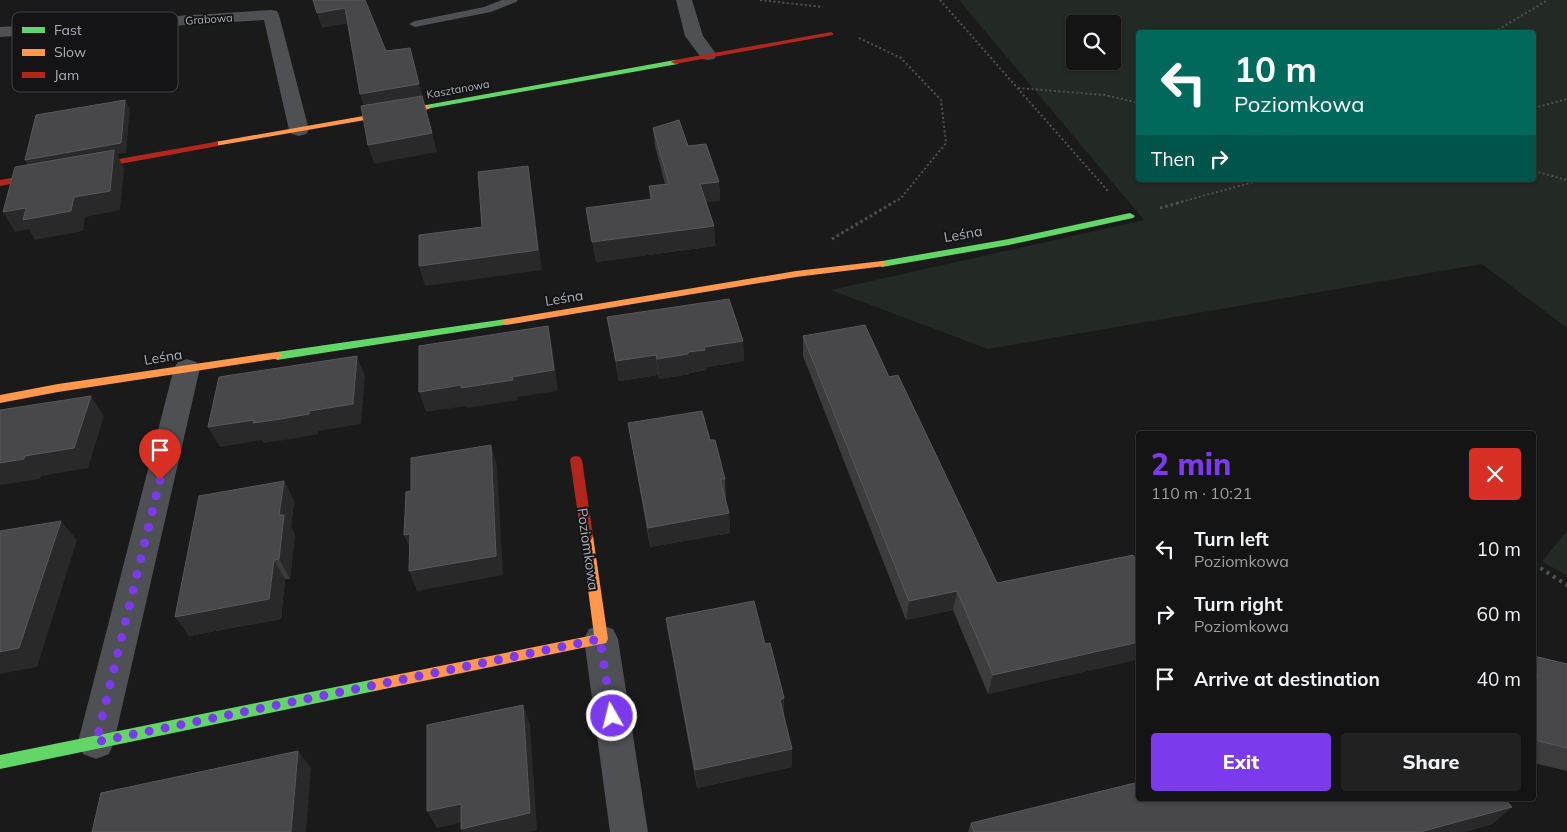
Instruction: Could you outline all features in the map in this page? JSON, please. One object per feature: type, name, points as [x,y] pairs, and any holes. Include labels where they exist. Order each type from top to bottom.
[{"type":"street","points":[[684,0],[694,36],[708,55]]},
{"type":"street","name":"Grabowa","points":[[178,21],[271,15],[299,130]]},
{"type":"street","name":"Kasztanowa","points":[[0,182],[559,84],[708,55],[831,34]]},
{"type":"street","name":"Leśna","points":[[0,398],[187,368],[581,311],[796,274],[898,261],[1009,242],[1130,216]]},
{"type":"street","points":[[96,742],[187,368]]},
{"type":"street","name":"Poziomkowa","points":[[576,460],[629,832]]},
{"type":"street","points":[[0,762],[600,639]]},
{"type":"lane","points":[[415,24],[487,10],[512,0]]},
{"type":"path","points":[[760,0],[823,7]]},
{"type":"path","points":[[940,0],[1130,216],[1254,182]]},
{"type":"path","points":[[1497,30],[1548,0]]},
{"type":"path","points":[[796,274],[796,261],[901,198],[946,143],[941,100],[901,58],[859,38],[831,34]]},
{"type":"path","points":[[1017,88],[1105,95],[1136,102]]},
{"type":"path","points":[[1536,107],[1567,99]]},
{"type":"path","points":[[1536,171],[1567,180]]},
{"type":"path","points":[[1536,565],[1567,584]]},
{"type":"shaded area","points":[[959,0],[1567,0],[1567,328],[1482,264],[988,349],[831,290],[1144,220]]},
{"type":"shaded area","points":[[1567,531],[1567,576],[1542,561]]},
{"type":"building","points":[[313,0],[365,0],[386,51],[410,48],[419,84],[360,94],[345,8],[317,13]]},
{"type":"building","points":[[422,96],[432,133],[368,145],[361,106]]},
{"type":"building","points":[[125,100],[121,143],[25,160],[36,115]]},
{"type":"building","points":[[679,120],[688,146],[706,144],[719,182],[700,184],[714,226],[592,242],[586,208],[652,199],[649,186],[669,184],[653,128]]},
{"type":"building","points":[[114,150],[110,191],[74,197],[71,211],[23,220],[26,208],[3,212],[15,167]]},
{"type":"building","points":[[528,166],[538,250],[419,266],[419,235],[482,227],[478,172]]},
{"type":"building","points":[[729,299],[743,341],[704,347],[705,350],[657,359],[656,355],[616,361],[607,317]]},
{"type":"building","points":[[865,325],[889,377],[898,375],[997,583],[1133,555],[1136,560],[1136,643],[993,675],[957,591],[909,601],[803,336]]},
{"type":"building","points":[[548,326],[554,370],[512,377],[513,380],[461,388],[461,385],[419,392],[419,346]]},
{"type":"building","points":[[357,356],[353,404],[309,411],[309,414],[281,419],[253,423],[254,420],[208,427],[219,377]]},
{"type":"building","points":[[91,396],[74,448],[25,456],[24,459],[0,463],[0,410]]},
{"type":"building","points":[[702,411],[710,440],[715,440],[725,479],[720,479],[729,513],[648,528],[628,423]]},
{"type":"building","points":[[491,445],[496,556],[409,571],[410,534],[404,535],[406,492],[411,491],[411,458]]},
{"type":"building","points":[[284,481],[279,515],[284,515],[279,559],[274,560],[269,599],[175,617],[199,496]]},
{"type":"building","points":[[61,521],[19,648],[0,652],[0,531]]},
{"type":"building","points":[[754,601],[765,644],[770,643],[784,698],[780,700],[792,749],[695,770],[666,618]]},
{"type":"building","points":[[1536,656],[1567,664],[1567,748],[1536,740],[1536,678],[1538,678]]},
{"type":"building","points":[[523,705],[530,813],[461,829],[461,804],[427,811],[427,725]]},
{"type":"building","points":[[298,751],[291,832],[92,832],[101,793]]},
{"type":"building","points":[[1136,783],[1136,801],[1507,801],[1512,807],[1420,832],[974,832],[971,823]]},
{"type":"traffic: fast","points":[[426,107],[675,62]]},
{"type":"traffic: fast","points":[[882,264],[1009,242],[1130,216]]},
{"type":"traffic: fast","points":[[277,356],[506,322]]},
{"type":"traffic: fast","points":[[0,762],[375,685]]},
{"type":"traffic: slow","points":[[215,144],[426,107]]},
{"type":"traffic: slow","points":[[506,322],[796,274],[882,264]]},
{"type":"traffic: slow","points":[[0,399],[58,388],[277,356]]},
{"type":"traffic: slow","points":[[375,685],[601,639],[587,536]]},
{"type":"traffic: jam","points":[[675,62],[831,34]]},
{"type":"traffic: jam","points":[[0,183],[215,144]]},
{"type":"traffic: jam","points":[[576,460],[587,536]]},
{"type":"route","points":[[160,480],[96,742],[600,639],[612,716]]}]
